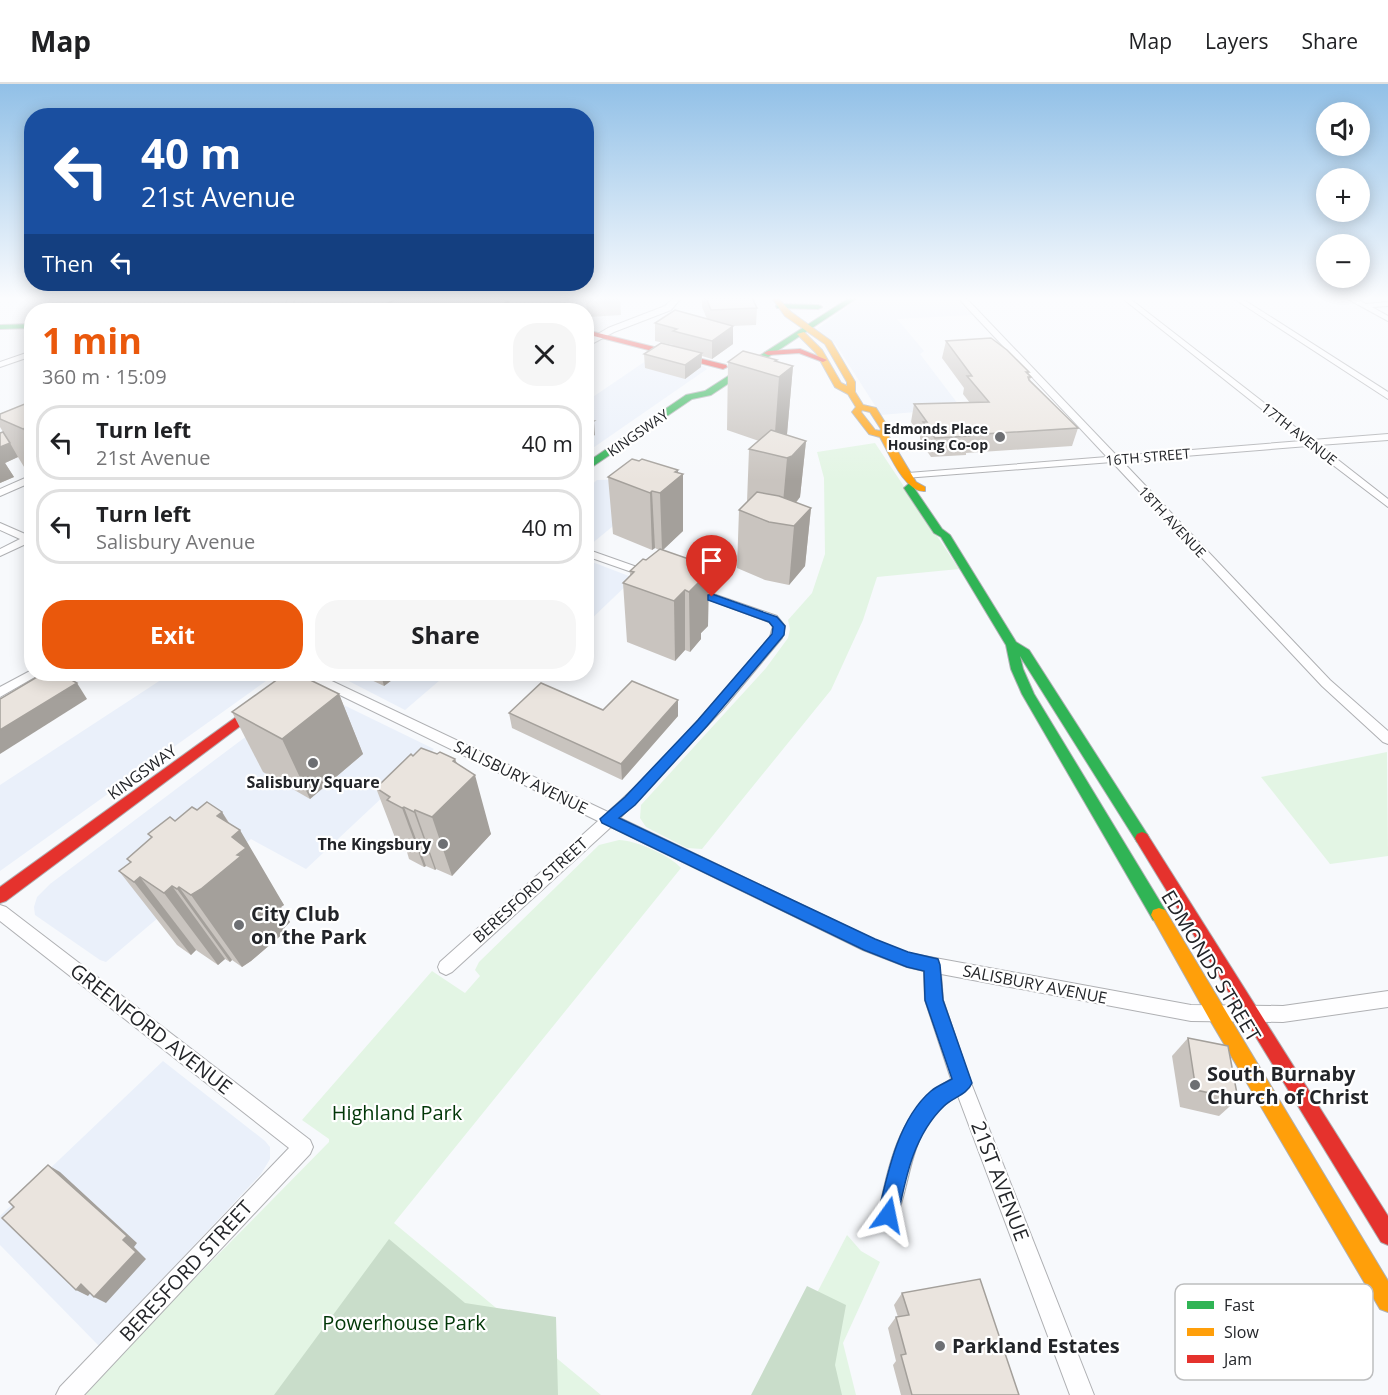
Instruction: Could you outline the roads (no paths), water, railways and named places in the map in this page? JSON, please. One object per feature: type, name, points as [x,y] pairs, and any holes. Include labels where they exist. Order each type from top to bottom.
[{"type":"street","points":[[0,365],[16,359]]},
{"type":"street","points":[[692,359],[723,367]]},
{"type":"street","name":"KINGSWAY","points":[[689,397],[690,390],[737,359]]},
{"type":"street","name":"KINGSWAY","points":[[594,462],[689,397],[708,393],[759,359]]},
{"type":"street","name":"EDMONDS STREET","points":[[839,359],[851,382],[851,392]]},
{"type":"street","name":"18TH AVENUE","points":[[1020,359],[1326,683],[1388,739]]},
{"type":"street","name":"17TH AVENUE","points":[[1203,359],[1388,504]]},
{"type":"street","points":[[1331,359],[1388,396]]},
{"type":"street","name":"EDMONDS STREET","points":[[822,360],[838,385],[851,392],[860,407],[873,410],[885,429],[883,435],[910,480],[909,488],[938,531],[945,535],[1012,645],[1025,654],[1067,717],[1388,1234]]},
{"type":"street","name":"16TH STREET","points":[[910,480],[1114,459],[1388,437]]},
{"type":"street","points":[[0,493],[24,482]]},
{"type":"street","points":[[0,526],[24,537]]},
{"type":"street","points":[[0,553],[24,543]]},
{"type":"street","points":[[594,555],[665,580]]},
{"type":"street","name":"BERESFORD STREET","points":[[446,967],[630,801],[717,707],[776,638],[779,626],[770,618],[684,587]]},
{"type":"street","name":"EDMONDS STREET","points":[[1012,645],[1012,657],[1027,690],[1100,821],[1197,978],[1216,1014],[1388,1301]]},
{"type":"street","points":[[0,693],[24,679]]},
{"type":"street","name":"KINGSWAY","points":[[0,896],[295,681]]},
{"type":"street","name":"SALISBURY AVENUE","points":[[320,681],[869,945],[907,960],[1191,1013],[1283,1014],[1388,999]]},
{"type":"street","name":"GREENFORD AVENUE","points":[[0,912],[303,1147]]},
{"type":"street","name":"21ST AVENUE","points":[[932,965],[934,1000],[962,1083],[1082,1395]]},
{"type":"street","points":[[888,1215],[899,1165],[919,1121],[938,1098],[962,1083]]},
{"type":"street","name":"BERESFORD STREET","points":[[68,1395],[303,1147]]},
{"type":"place","name":"Edmonds Place Housing Co-op","points":[[1000,437]]},
{"type":"place","name":"Salisbury Square","points":[[313,763]]},
{"type":"place","name":"The Kingsbury","points":[[443,844]]},
{"type":"place","name":"City Club on the Park","points":[[239,925]]},
{"type":"place","name":"South Burnaby Church of Christ","points":[[1195,1085]]},
{"type":"place","name":"Parkland Estates","points":[[940,1346]]},
{"type":"park label","name":"Highland Park","points":[[397,1113]]},
{"type":"park label","name":"Powerhouse Park","points":[[404,1323]]}]
